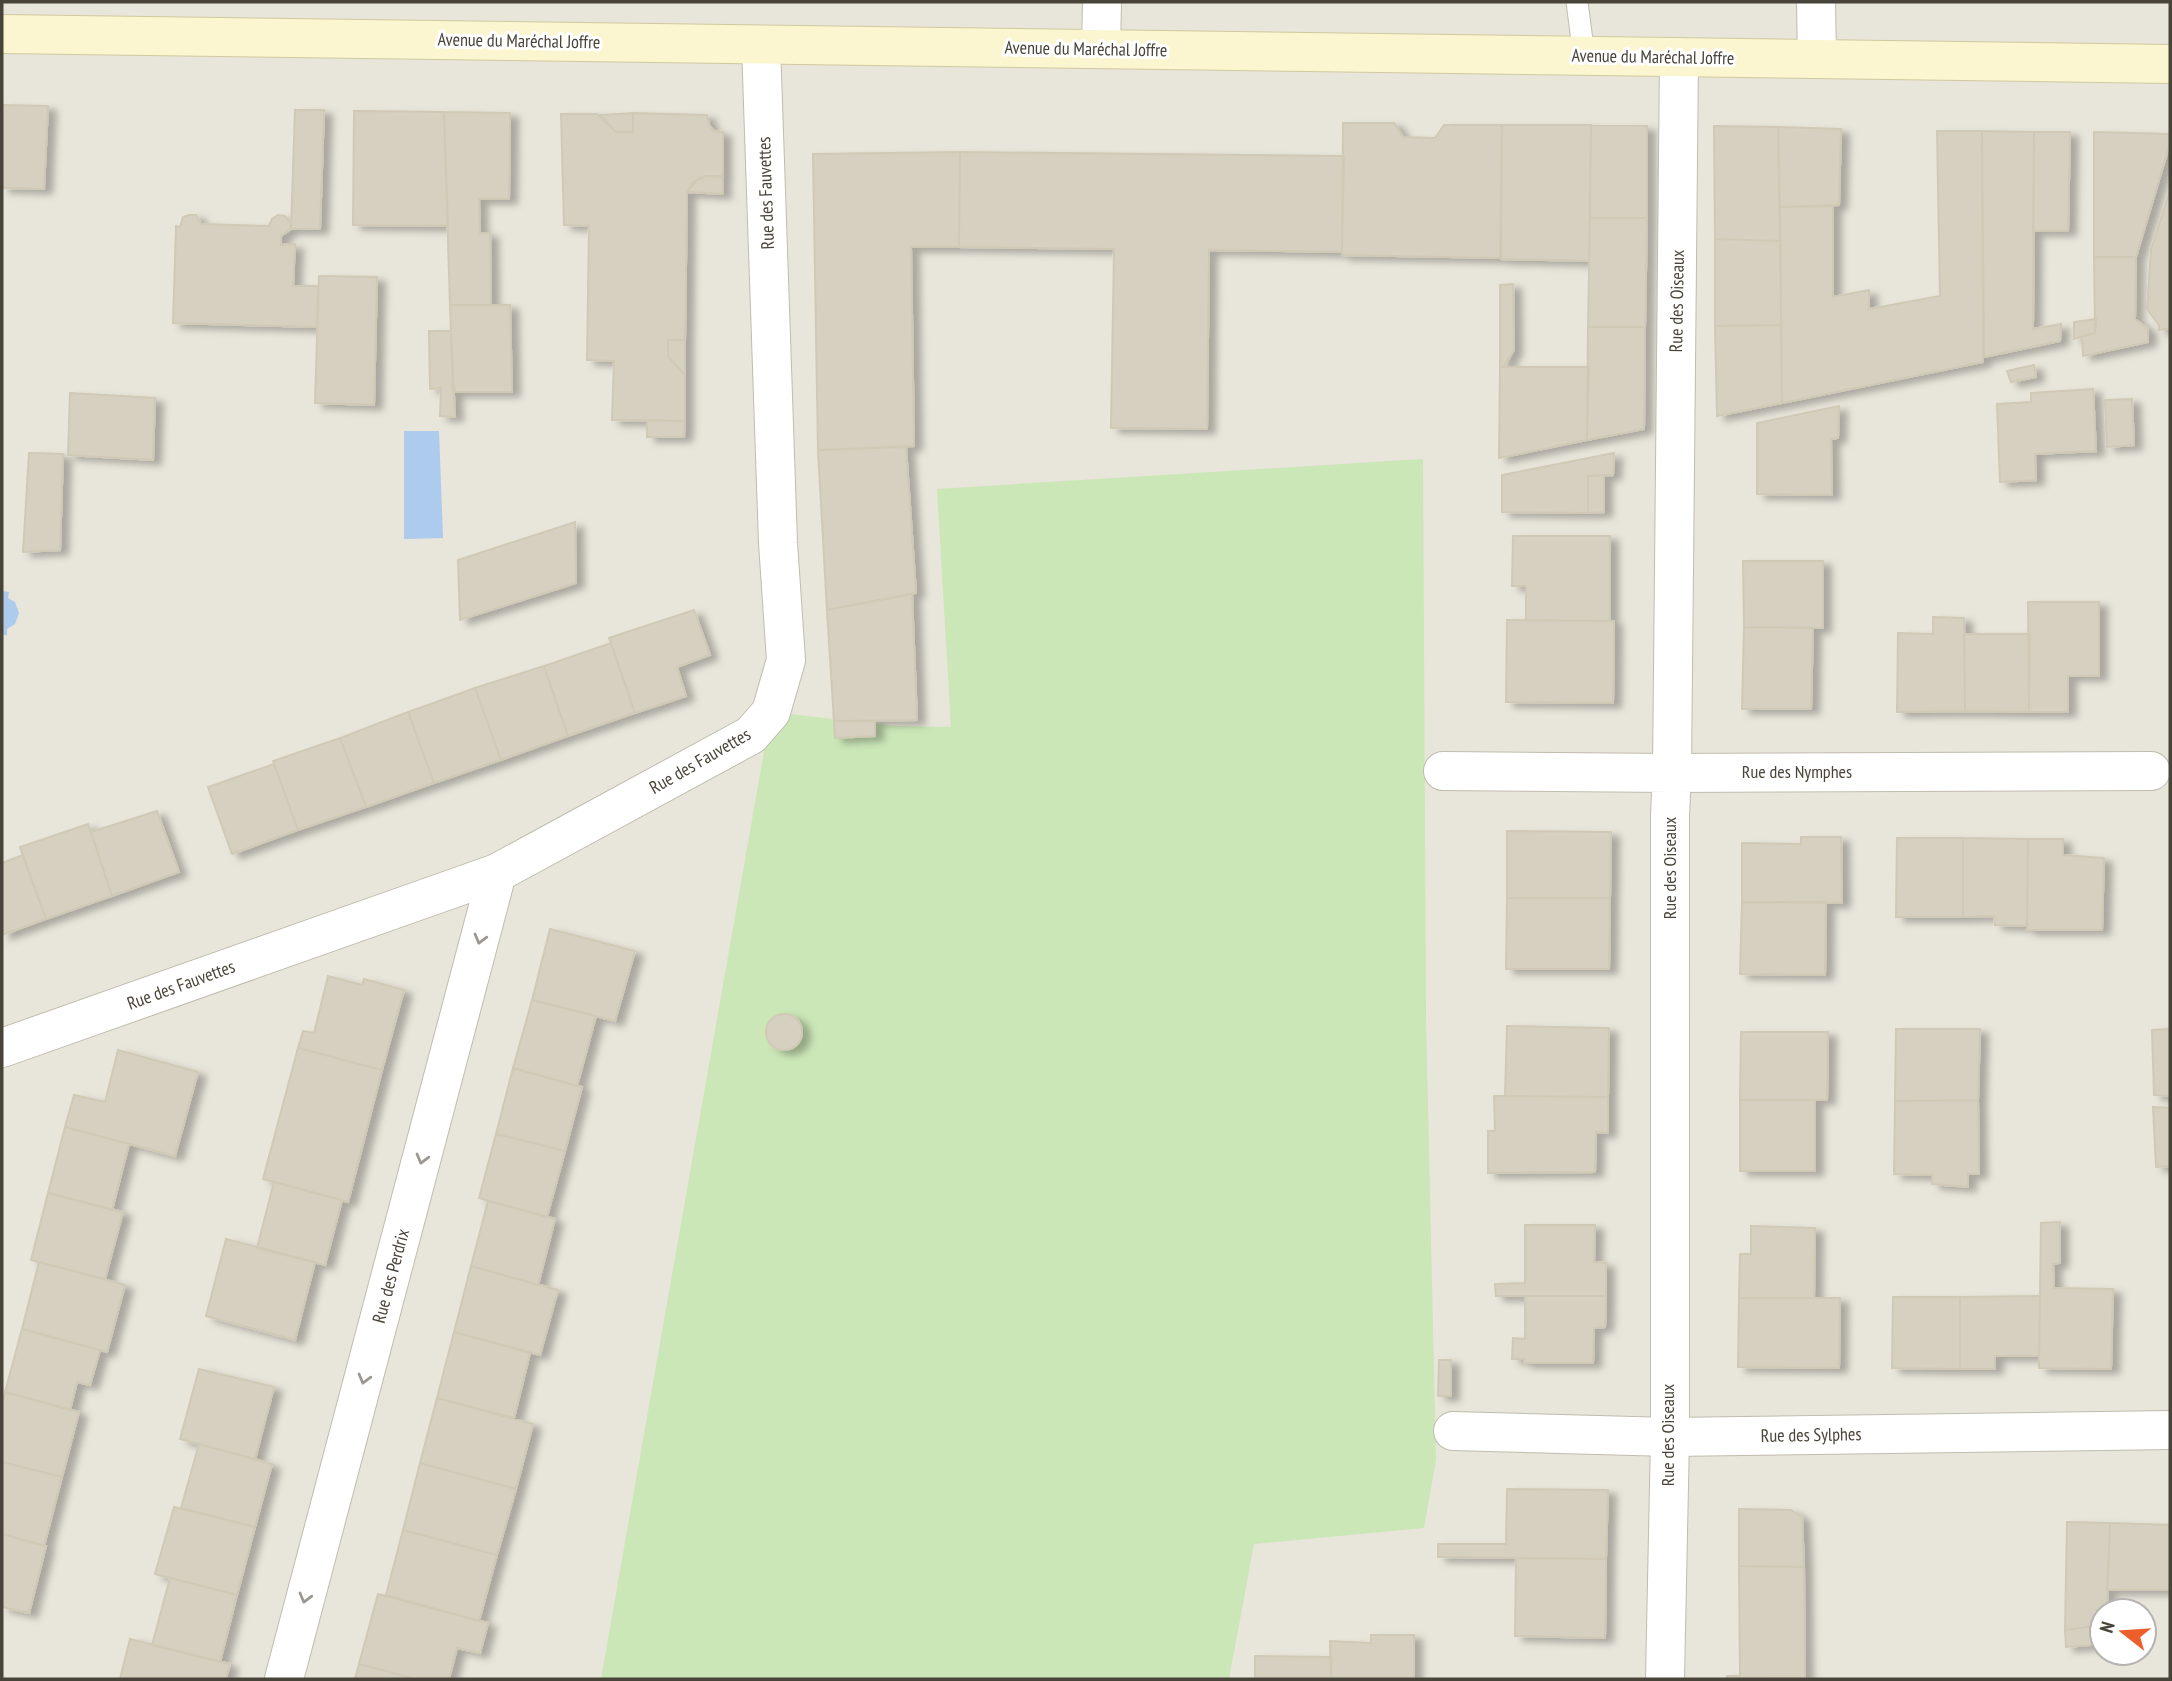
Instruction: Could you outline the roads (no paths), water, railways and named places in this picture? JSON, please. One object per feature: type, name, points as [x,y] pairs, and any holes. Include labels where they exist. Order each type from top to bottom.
[{"type":"main road","name":"Avenue du Maréchal Joffre","points":[[2,34],[2170,64]]},
{"type":"street","points":[[1101,49],[1102,2]]},
{"type":"street","points":[[1816,2],[1817,59]]},
{"type":"street","name":"Rue des Fauvettes","points":[[4,1057],[497,873],[751,735],[771,712],[786,660],[778,542],[761,45]]},
{"type":"street","name":"Rue des Oiseaux","points":[[1665,1679],[1670,1437],[1670,815],[1679,57]]},
{"type":"street","name":"Rue des Nymphes","points":[[1443,771],[2151,771]]},
{"type":"street","name":"Rue des Perdrix","points":[[284,1679],[497,873]]},
{"type":"street","name":"Rue des Sylphes","points":[[1453,1432],[1670,1437],[2170,1430]]},
{"type":"lane","points":[[1577,2],[1584,56]]},
{"type":"water","points":[[404,431],[439,431],[443,538],[404,539]]},
{"type":"water","points":[[2,591],[9,592],[8,598],[15,602],[19,613],[15,624],[7,629],[7,635],[2,635]]}]
